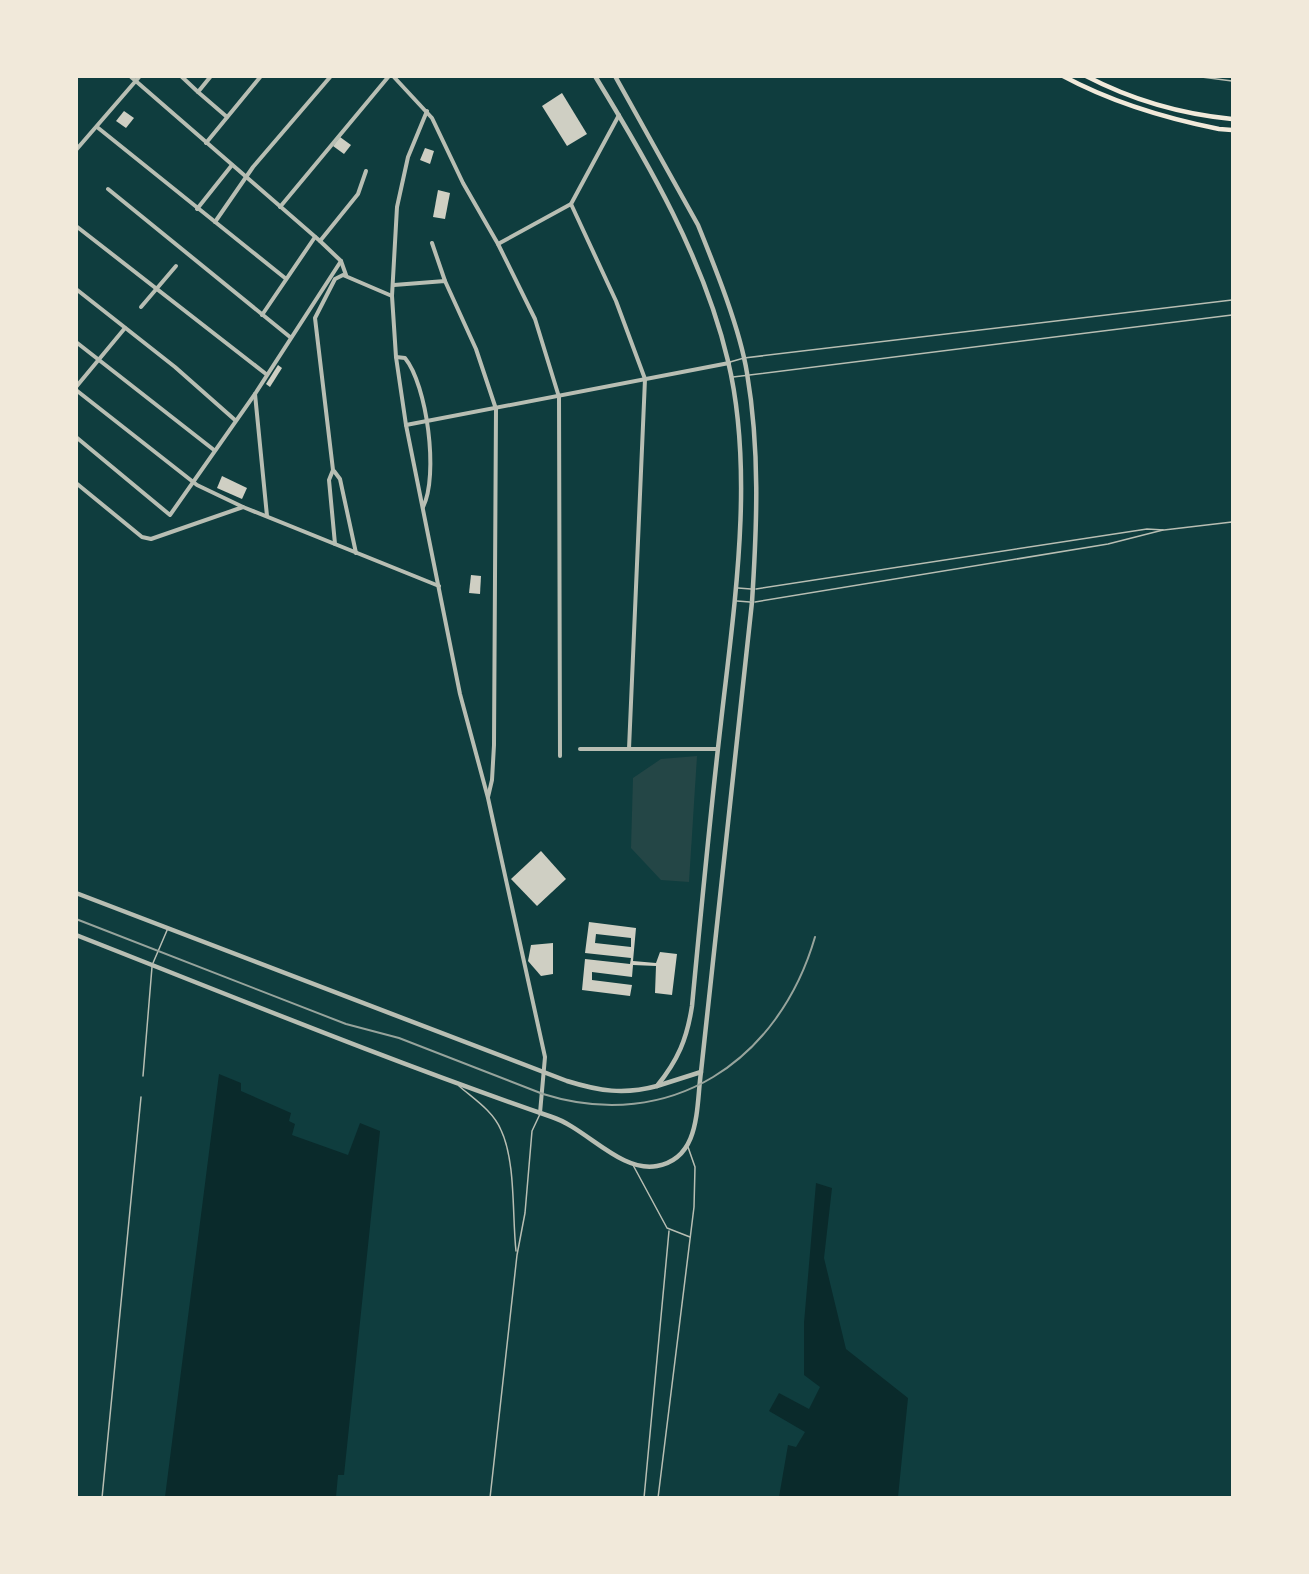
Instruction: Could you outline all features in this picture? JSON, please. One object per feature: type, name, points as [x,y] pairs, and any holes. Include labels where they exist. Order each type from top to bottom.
[{"type":"main road","points":[[1063,76],[1095,93],[1140,111],[1219,129],[1233,130]]},
{"type":"main road","points":[[1086,76],[1153,104],[1186,112],[1233,118]]},
{"type":"street","points":[[130,76],[321,241],[341,261],[346,274],[392,296]]},
{"type":"street","points":[[76,150],[140,76]]},
{"type":"street","points":[[198,92],[212,76]]},
{"type":"street","points":[[215,222],[247,178],[331,76]]},
{"type":"street","points":[[280,207],[391,76],[427,111],[463,183],[498,244],[535,319],[559,397],[560,756]]},
{"type":"street","points":[[595,76],[687,241],[729,363],[741,467],[734,601],[692,1006],[682,1050],[657,1086]]},
{"type":"street","points":[[76,935],[456,1083],[540,1113],[579,1130],[632,1164],[657,1166],[677,1158],[688,1147],[692,1138],[701,1072],[752,602],[757,490],[744,358],[698,225],[615,76]]},
{"type":"street","points":[[183,77],[227,117]]},
{"type":"street","points":[[206,143],[260,77]]},
{"type":"street","points":[[427,111],[408,157],[397,207],[392,296],[396,357],[406,425],[460,694],[488,798],[545,1057],[546,1073],[540,1113]]},
{"type":"street","points":[[498,244],[571,204],[619,116]]},
{"type":"street","points":[[97,127],[285,278]]},
{"type":"street","points":[[197,209],[232,165]]},
{"type":"street","points":[[321,241],[358,195],[366,171]]},
{"type":"street","points":[[108,189],[290,338]]},
{"type":"street","points":[[571,204],[616,301],[645,379],[629,749]]},
{"type":"street","points":[[76,226],[266,374]]},
{"type":"street","points":[[262,315],[315,237]]},
{"type":"street","points":[[432,243],[445,281],[476,349],[496,409],[494,768],[488,798]]},
{"type":"street","points":[[76,437],[170,515],[194,482],[213,450],[255,394],[341,261]]},
{"type":"street","points":[[141,307],[176,266]]},
{"type":"street","points":[[335,544],[329,480],[333,470],[315,313],[335,279],[346,274]]},
{"type":"street","points":[[394,285],[445,281]]},
{"type":"street","points":[[76,289],[235,420]]},
{"type":"street","points":[[125,328],[76,388],[194,482],[243,507],[439,586]]},
{"type":"street","points":[[76,342],[100,358],[213,450]]},
{"type":"street","points":[[396,357],[405,358],[411,366],[428,422],[429,487],[423,507]]},
{"type":"street","points":[[406,425],[729,363]]},
{"type":"street","points":[[255,394],[267,516]]},
{"type":"street","points":[[333,470],[340,479],[356,553]]},
{"type":"street","points":[[76,483],[135,533],[151,539],[243,507]]},
{"type":"street","points":[[580,749],[717,749]]},
{"type":"street","points":[[76,893],[598,1091],[626,1092],[657,1086],[701,1072]]},
{"type":"lane","points":[[1194,76],[1233,81]]},
{"type":"lane","points":[[729,363],[744,358],[1233,300]]},
{"type":"lane","points":[[731,377],[1233,315]]},
{"type":"lane","points":[[734,601],[752,602],[1108,544],[1164,530],[1233,522]]},
{"type":"lane","points":[[735,588],[788,586],[1147,529],[1164,530]]},
{"type":"lane","points":[[143,1076],[153,965],[168,928]]},
{"type":"lane","points":[[456,1083],[489,1112],[501,1129],[508,1153],[517,1255]]},
{"type":"lane","points":[[102,1497],[141,1097]]},
{"type":"lane","points":[[490,1497],[517,1255],[524,1224],[532,1131],[540,1113]]},
{"type":"lane","points":[[658,1497],[684,1309],[696,1179],[688,1147]]},
{"type":"lane","points":[[632,1164],[669,1231],[644,1497]]},
{"type":"lane","points":[[669,1231],[690,1237]]},
{"type":"shaded area","points":[[697,756],[689,882],[661,880],[631,848],[633,778],[661,759]]},
{"type":"shaded area","points":[[219,1074],[241,1083],[241,1091],[291,1113],[289,1121],[295,1124],[292,1135],[348,1155],[360,1123],[380,1131],[344,1475],[338,1475],[336,1497],[165,1497]]},
{"type":"shaded area","points":[[816,1183],[832,1188],[824,1258],[846,1349],[908,1398],[898,1497],[779,1497],[788,1445],[796,1447],[805,1432],[769,1411],[779,1393],[809,1409],[820,1387],[804,1375],[804,1323]]},
{"type":"building","points":[[562,93],[587,134],[567,146],[542,106]]},
{"type":"building","points":[[124,111],[134,118],[126,128],[116,121]]},
{"type":"building","points":[[340,137],[351,145],[344,154],[333,146]]},
{"type":"building","points":[[425,148],[434,151],[430,164],[420,160]]},
{"type":"building","points":[[438,190],[450,193],[445,219],[433,217]]},
{"type":"building","points":[[278,365],[282,368],[270,387],[266,384]]},
{"type":"building","points":[[222,476],[247,488],[242,499],[217,488]]},
{"type":"building","points":[[471,575],[481,576],[480,594],[469,593]]},
{"type":"building","points":[[541,851],[566,879],[537,906],[511,879]]},
{"type":"building","points":[[589,922],[636,928],[633,961],[656,963],[660,952],[677,954],[672,995],[655,993],[656,966],[633,965],[632,977],[592,972],[592,980],[632,985],[630,996],[582,990],[585,959],[630,964],[631,958],[585,953]],"holes":[[[596,934],[631,938],[631,947],[595,943]]]},
{"type":"building","points":[[553,943],[553,974],[541,976],[528,961],[531,945]]},
{"type":"railway","points":[[76,919],[346,1024],[399,1038],[543,1094],[590,1104],[634,1104],[675,1095],[713,1077],[747,1052],[775,1019],[798,981],[815,937]]}]
